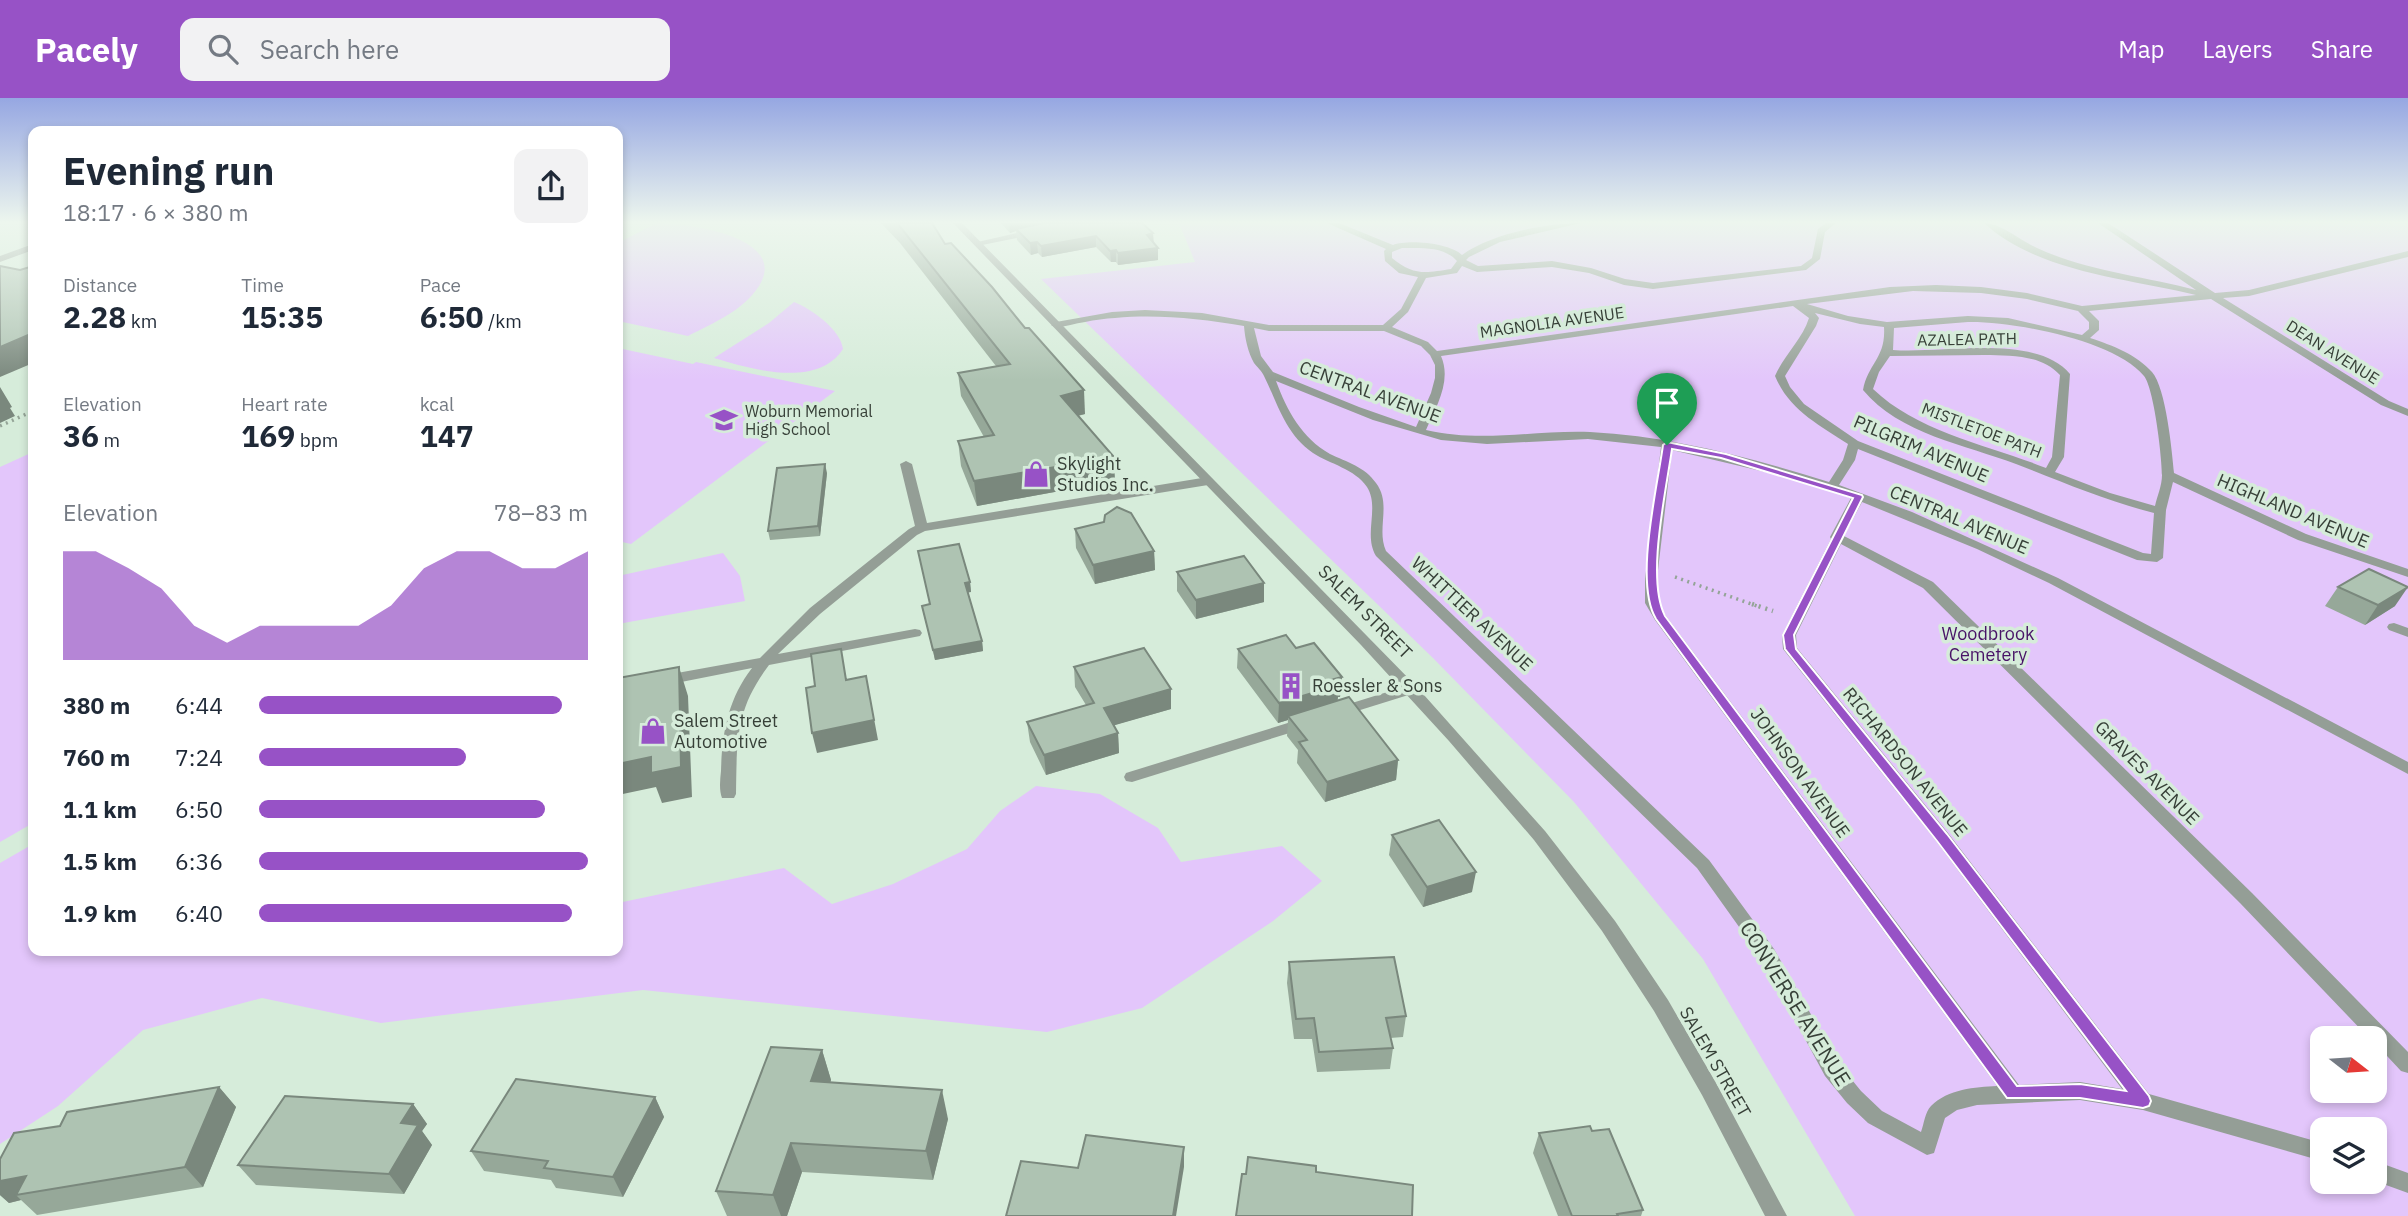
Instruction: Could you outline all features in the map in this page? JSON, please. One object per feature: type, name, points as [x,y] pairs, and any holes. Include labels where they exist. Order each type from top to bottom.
[{"type":"street","name":"SALEM STREET","points":[[1008,275],[1413,689],[1529,821],[1631,960],[1681,1039],[1776,1216]]},
{"type":"street","points":[[1417,275],[1428,275]]},
{"type":"street","points":[[1604,275],[1633,284],[1683,284],[1749,275]]},
{"type":"street","points":[[2122,275],[2213,298]]},
{"type":"street","name":"DEAN AVENUE","points":[[2179,275],[2385,403],[2408,413]]},
{"type":"street","name":"MAGNOLIA AVENUE","points":[[1437,354],[1890,290],[1949,287],[2018,294],[2081,309],[2249,293],[2322,275]]},
{"type":"street","points":[[1385,328],[1405,310],[1423,276]]},
{"type":"street","points":[[1796,304],[1840,317],[1889,325],[1989,319],[2034,325],[2083,339],[2120,354],[2141,366],[2151,377],[2159,409],[2168,475],[2160,511]]},
{"type":"street","name":"PILGRIM AVENUE","points":[[1796,304],[1810,312],[1814,318],[1807,338],[1782,370],[1782,385],[1795,402],[1854,443],[2144,558],[2153,559],[2157,556],[2160,511]]},
{"type":"street","points":[[2081,309],[2094,321],[2094,330],[2083,339]]},
{"type":"street","points":[[1056,325],[1112,315],[1145,313],[1202,316],[1249,325],[1291,329],[1385,328],[1419,340],[1437,354],[1441,368],[1440,380],[1432,406],[1420,430]]},
{"type":"street","points":[[1249,325],[1254,354],[1268,373]]},
{"type":"street","points":[[1888,353],[1891,346],[1889,325]]},
{"type":"street","name":"AZALEA PATH","points":[[1888,353],[1928,356],[2005,351],[2034,356],[2059,366],[2064,374],[2057,457],[2049,473]]},
{"type":"street","name":"MISTLETOE PATH","points":[[1888,353],[1876,366],[1869,381],[1868,390],[1878,402],[1917,422],[2119,500],[2160,511]]},
{"type":"street","name":"CENTRAL AVENUE","points":[[1268,373],[1333,400],[1456,440],[1570,435],[1617,437],[1722,456],[1832,487],[1942,529],[2039,573],[2408,769]]},
{"type":"street","name":"WHITTIER AVENUE","points":[[1268,373],[1277,402],[1288,422],[1320,453],[1353,469],[1373,486],[1378,507],[1375,544],[1380,553],[1703,864]]},
{"type":"street","points":[[1832,487],[1849,460],[1854,443]]},
{"type":"street","name":"JOHNSON AVENUE","points":[[1667,445],[1652,569],[1653,603],[1660,617],[2012,1093]]},
{"type":"street","points":[[906,464],[922,528]]},
{"type":"street","name":"HIGHLAND AVENUE","points":[[2168,475],[2302,537],[2408,573]]},
{"type":"street","points":[[728,793],[730,743],[737,704],[762,662],[814,613],[922,528],[1208,481]]},
{"type":"street","name":"RICHARDSON AVENUE","points":[[1858,497],[1789,635],[1790,649],[1942,837],[2143,1101]]},
{"type":"street","name":"GRAVES AVENUE","points":[[1836,537],[1928,585],[2236,888],[2408,1065]]},
{"type":"street","points":[[2394,627],[2408,633]]},
{"type":"street","points":[[657,682],[915,633]]},
{"type":"street","points":[[1132,777],[1413,689]]},
{"type":"street","name":"CONVERSE AVENUE","points":[[1703,864],[1768,954],[1832,1070],[1875,1117],[1927,1146],[1937,1113],[1952,1102],[1977,1096],[2080,1091],[2143,1101],[2310,1149]]},
{"type":"street","points":[[2387,1175],[2408,1183]]},
{"type":"path","points":[[0,426],[28,413]]},
{"type":"path","points":[[1652,569],[1796,620]]},
{"type":"green space","points":[[623,275],[763,275],[759,286],[745,303],[688,336],[623,322]]},
{"type":"green space","name":"Woodbrook Cemetery","points":[[1076,275],[2408,275],[2408,1216],[1855,1216],[1703,959],[1574,802],[1433,658],[1041,279]]},
{"type":"green space","points":[[794,302],[817,315],[837,335],[843,349],[832,361],[817,369],[783,373],[714,358],[769,323]]},
{"type":"green space","points":[[623,349],[835,391],[631,544],[623,542]]},
{"type":"green space","points":[[28,454],[28,826],[0,842],[0,467]]},
{"type":"green space","points":[[723,553],[740,576],[745,601],[623,623],[623,575]]},
{"type":"green space","points":[[1036,786],[1100,794],[1158,828],[1181,862],[1282,846],[1322,881],[1273,921],[1142,1008],[1047,1032],[643,990],[381,1023],[262,998],[143,1030],[58,1106],[0,1144],[0,863],[28,847],[28,956],[623,956],[623,902],[784,868],[832,904],[893,884],[967,849],[1000,811]]},
{"type":"building","points":[[0,275],[28,275],[28,335],[0,347]]},
{"type":"building","points":[[939,275],[981,275],[1025,328],[1029,328],[1084,390],[1061,396],[1114,457],[974,481],[958,441],[994,435],[958,373],[1010,364]]},
{"type":"building","points":[[825,464],[818,526],[768,531],[777,468]]},
{"type":"building","points":[[1117,507],[1131,513],[1154,551],[1093,565],[1075,529],[1104,522],[1105,515]]},
{"type":"building","points":[[959,544],[970,582],[965,583],[982,641],[933,650],[922,606],[930,604],[918,551]]},
{"type":"building","points":[[1244,556],[1264,583],[1196,600],[1177,572]]},
{"type":"building","points":[[2369,569],[2408,587],[2378,605],[2338,587]]},
{"type":"building","points":[[1286,635],[1296,648],[1314,643],[1342,677],[1334,679],[1339,685],[1279,703],[1238,649]]},
{"type":"building","points":[[1144,648],[1171,689],[1104,708],[1118,733],[1044,755],[1027,722],[1094,703],[1074,667]]},
{"type":"building","points":[[841,649],[846,680],[866,676],[874,720],[812,733],[806,688],[815,686],[811,654]]},
{"type":"building","points":[[679,667],[681,767],[651,773],[651,757],[623,763],[623,677]]},
{"type":"building","points":[[1349,697],[1398,760],[1327,782],[1299,742],[1307,740],[1288,716]]},
{"type":"building","points":[[1439,820],[1476,872],[1427,887],[1392,835]]},
{"type":"building","points":[[1394,957],[1406,1016],[1386,1018],[1393,1048],[1319,1052],[1314,1018],[1296,1019],[1289,962]]},
{"type":"building","points":[[771,1047],[822,1050],[811,1081],[942,1090],[926,1151],[791,1143],[773,1195],[716,1191]]},
{"type":"building","points":[[516,1079],[655,1097],[613,1177],[544,1168],[548,1161],[471,1151]]},
{"type":"building","points":[[219,1087],[185,1167],[16,1195],[26,1176],[0,1181],[0,1159],[14,1133],[60,1126],[67,1112]]},
{"type":"building","points":[[285,1096],[413,1104],[401,1123],[418,1125],[389,1174],[238,1165]]},
{"type":"building","points":[[1590,1126],[1592,1131],[1609,1129],[1643,1210],[1617,1214],[1618,1216],[1572,1216],[1539,1133]]},
{"type":"building","points":[[1086,1135],[1184,1147],[1173,1216],[1006,1216],[1021,1161],[1078,1168]]},
{"type":"building","points":[[1248,1157],[1316,1166],[1316,1172],[1413,1185],[1412,1216],[1236,1216],[1242,1174],[1246,1174]]},
{"type":"place","name":"Woburn Memorial High School","points":[[724,420]]},
{"type":"place","name":"Skylight Studios Inc.","points":[[1036,474]]},
{"type":"place","name":"Roessler & Sons","points":[[1291,686]]},
{"type":"place","name":"Salem Street Automotive","points":[[653,731]]},
{"type":"route","points":[[1667,445],[1722,456],[1858,497],[1789,635],[1790,649],[1942,837],[2143,1101],[2080,1091],[2012,1093],[1660,617],[1653,603],[1650,579],[1667,445]]}]
